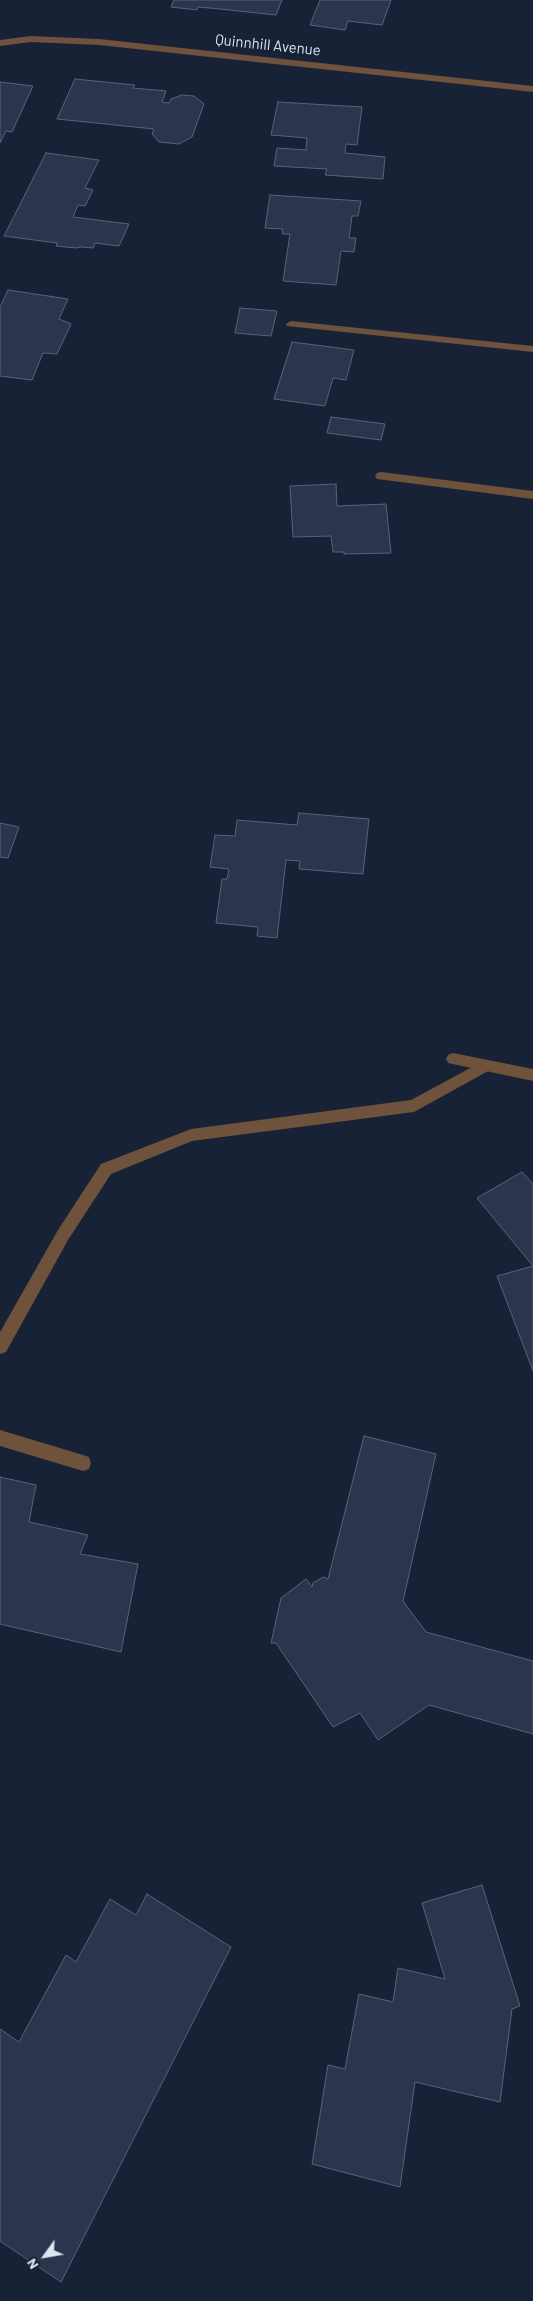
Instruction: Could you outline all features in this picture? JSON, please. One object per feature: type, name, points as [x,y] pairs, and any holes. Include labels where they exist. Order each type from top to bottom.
[{"type":"street","name":"Quinnhill Avenue","points":[[0,43],[31,39],[99,42],[533,89]]},
{"type":"street","points":[[291,324],[533,349]]},
{"type":"street","points":[[381,476],[533,495]]},
{"type":"street","points":[[453,1059],[533,1075]]},
{"type":"street","points":[[0,1347],[64,1235],[106,1169],[190,1135],[414,1106],[485,1066]]},
{"type":"street","points":[[0,1438],[83,1462]]},
{"type":"building","points":[[174,0],[282,0],[276,15],[198,7],[197,10],[171,7]]},
{"type":"building","points":[[320,0],[391,0],[382,25],[348,21],[345,30],[310,25]]},
{"type":"building","points":[[75,79],[135,85],[133,88],[166,91],[162,102],[169,103],[171,99],[182,95],[194,96],[204,104],[192,137],[179,144],[159,142],[152,134],[154,129],[57,119]]},
{"type":"building","points":[[0,82],[33,86],[12,132],[6,131],[0,143]]},
{"type":"building","points":[[278,102],[362,107],[357,145],[346,144],[345,153],[385,157],[383,179],[325,175],[327,169],[274,166],[277,148],[306,150],[307,138],[271,135]]},
{"type":"building","points":[[46,153],[99,160],[85,188],[93,190],[85,206],[78,205],[73,217],[129,224],[119,246],[95,243],[93,248],[76,248],[56,246],[57,243],[4,236]]},
{"type":"building","points":[[270,195],[361,201],[358,216],[352,216],[349,238],[356,238],[354,252],[341,251],[336,285],[283,281],[290,234],[282,234],[283,229],[265,228]]},
{"type":"building","points":[[8,290],[68,299],[59,319],[71,324],[57,354],[43,353],[32,380],[0,376],[0,307]]},
{"type":"building","points":[[240,308],[277,311],[271,336],[235,333]]},
{"type":"building","points":[[292,342],[354,350],[346,380],[333,378],[325,406],[274,399]]},
{"type":"building","points":[[331,417],[385,424],[381,440],[327,433]]},
{"type":"building","points":[[336,484],[337,506],[386,504],[391,553],[344,554],[344,552],[333,552],[331,536],[293,537],[290,486]]},
{"type":"building","points":[[299,813],[369,819],[363,874],[299,869],[300,861],[286,860],[277,938],[257,936],[258,927],[216,923],[222,879],[227,879],[229,869],[210,867],[215,835],[235,836],[237,820],[297,825]]},
{"type":"building","points":[[0,823],[19,827],[8,858],[0,857]]},
{"type":"building","points":[[522,1172],[533,1184],[533,1266],[477,1198]]},
{"type":"building","points":[[533,1266],[533,1371],[497,1276]]},
{"type":"building","points":[[364,1436],[436,1454],[403,1601],[426,1632],[533,1661],[533,1734],[429,1705],[378,1740],[360,1713],[333,1727],[276,1643],[271,1643],[281,1598],[306,1579],[312,1587],[313,1583],[323,1577],[328,1579]]},
{"type":"building","points":[[0,1477],[36,1485],[29,1522],[88,1535],[80,1554],[138,1564],[121,1652],[0,1624]]},
{"type":"building","points":[[482,1885],[520,2006],[512,2009],[500,2102],[415,2082],[400,2187],[312,2164],[328,2065],[345,2069],[359,1994],[393,2002],[398,1968],[445,1979],[422,1903]]},
{"type":"building","points":[[147,1894],[231,1947],[61,2282],[0,2241],[0,2029],[19,2042],[66,1955],[76,1962],[110,1899],[136,1915]]}]
